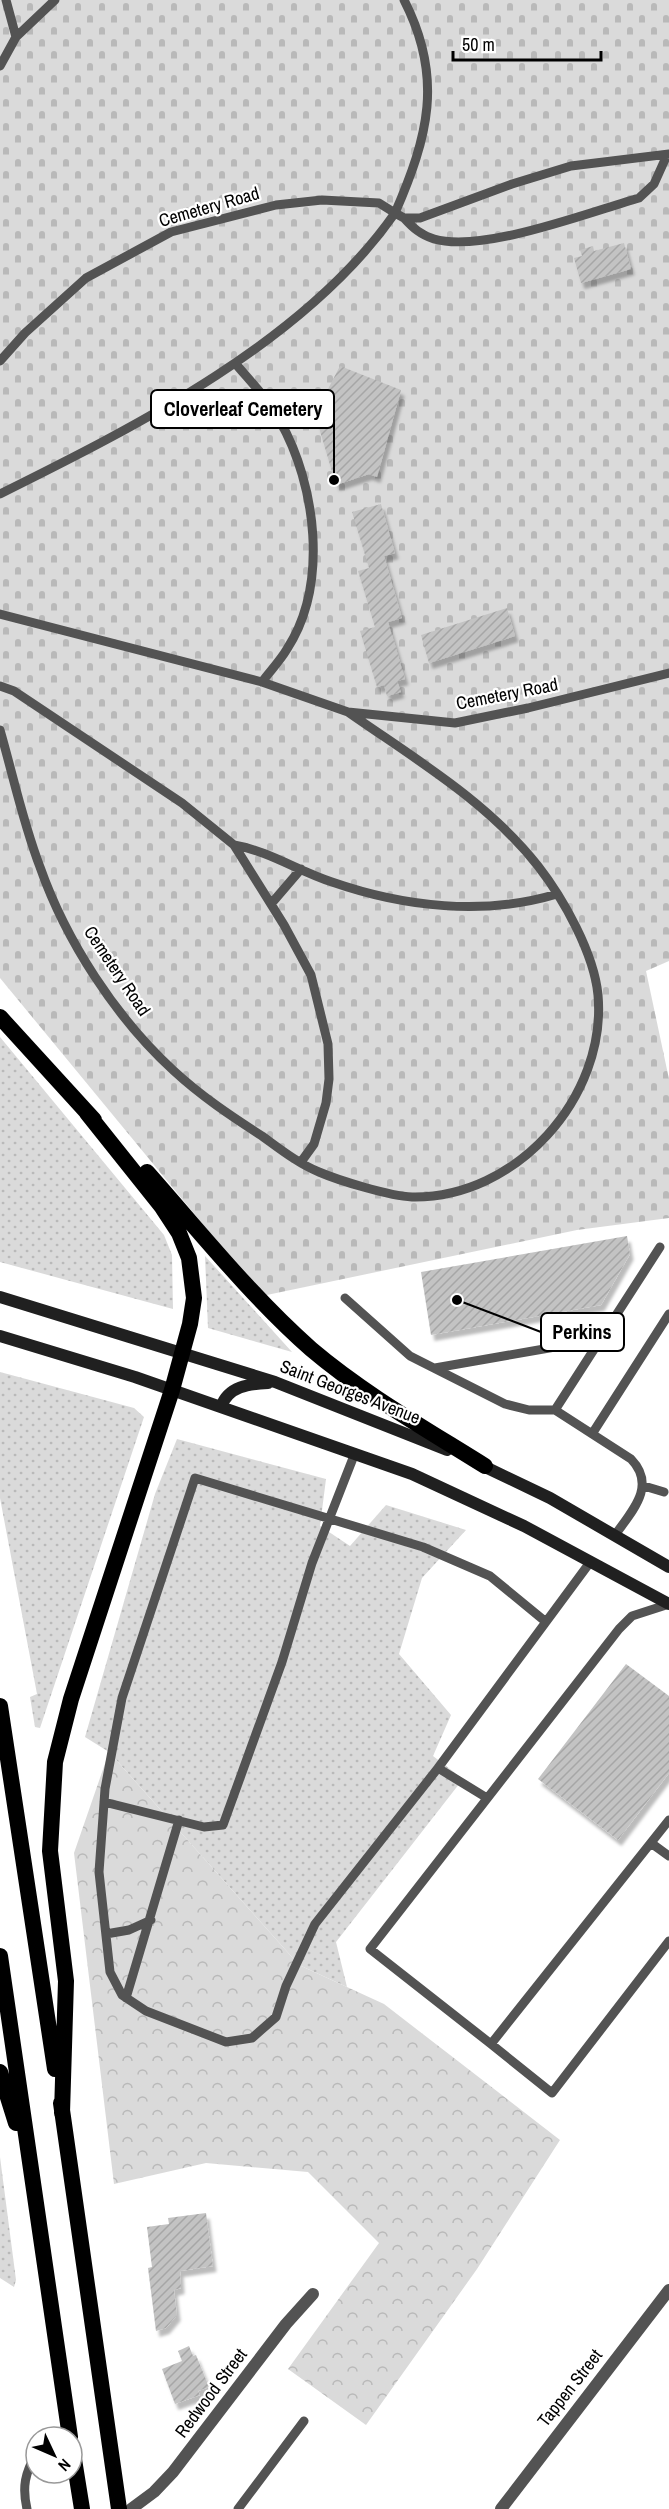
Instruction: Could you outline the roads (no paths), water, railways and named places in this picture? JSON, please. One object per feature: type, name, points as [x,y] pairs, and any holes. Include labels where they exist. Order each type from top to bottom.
[{"type":"highway","points":[[0,1017],[87,1113],[162,1207],[185,1245],[192,1274],[194,1298],[172,1390],[71,1699],[56,1762],[50,1851],[66,1981],[62,2113]]},
{"type":"highway","points":[[87,1113],[141,1164],[281,1321],[312,1349],[364,1388],[484,1466]]},
{"type":"highway","points":[[0,1706],[119,2509]]},
{"type":"highway","points":[[0,1956],[68,2425]]},
{"type":"highway","points":[[0,2073],[30,2167]]},
{"type":"highway","points":[[78,2485],[82,2509]]},
{"type":"main road","name":"Saint Georges Avenue","points":[[0,1297],[275,1382],[391,1426],[484,1466],[615,1535],[669,1567]]},
{"type":"main road","points":[[0,1336],[172,1390],[355,1453],[453,1491],[591,1561],[669,1604]]},
{"type":"main road","points":[[221,1407],[227,1395],[239,1388],[275,1382]]},
{"type":"street","name":"Tappen Street","points":[[501,2509],[669,2290]]},
{"type":"street","name":"Redwood Street","points":[[131,2509],[154,2492],[173,2472],[279,2333],[313,2294]]},
{"type":"lane","points":[[6,0],[16,37]]},
{"type":"lane","points":[[0,66],[16,37],[55,0]]},
{"type":"lane","points":[[0,494],[151,416],[235,363],[323,295],[361,256],[395,213],[420,149],[429,87],[424,52],[416,23],[404,0]]},
{"type":"lane","name":"Cemetery Road","points":[[404,218],[433,215],[512,184],[571,166],[668,154]]},
{"type":"lane","name":"Cemetery Road","points":[[0,361],[25,333],[86,278],[171,232],[276,205],[322,200],[379,203],[404,218],[415,231],[434,239],[485,242],[639,198],[654,184],[668,154]]},
{"type":"lane","points":[[235,363],[279,419],[301,467],[312,511],[312,559],[306,606],[288,648],[262,682]]},
{"type":"lane","name":"Cemetery Road","points":[[0,614],[262,682],[348,712],[455,723],[528,708],[669,673]]},
{"type":"lane","points":[[0,686],[14,691],[182,803],[234,845],[311,975],[328,1044],[329,1079],[326,1103],[314,1144],[302,1162]]},
{"type":"lane","name":"Cemetery Road","points":[[0,730],[40,868],[90,967],[131,1024],[171,1068],[205,1097],[319,1172],[410,1197],[446,1194],[474,1186],[501,1173],[540,1143],[563,1118],[582,1086],[593,1058],[598,995],[593,972],[579,936],[557,894],[521,846],[468,795],[348,712]]},
{"type":"lane","points":[[234,845],[257,849],[301,869],[366,893],[450,906],[506,907],[557,894]]},
{"type":"lane","points":[[271,904],[301,869]]},
{"type":"lane","points":[[555,1410],[660,1247]]},
{"type":"lane","points":[[345,1298],[410,1356],[505,1404],[529,1410],[555,1410],[631,1459],[640,1470],[644,1486],[639,1500],[615,1535]]},
{"type":"lane","points":[[592,1434],[669,1314]]},
{"type":"lane","points":[[434,1368],[601,1339]]},
{"type":"lane","points":[[104,1802],[204,1827],[223,1825],[282,1662],[312,1563],[355,1453]]},
{"type":"lane","points":[[546,1622],[490,1576],[423,1547],[330,1521],[195,1478],[122,1698],[104,1802],[99,1872],[110,1972],[126,1998],[146,2012],[226,2042],[252,2038],[276,2017],[286,1986],[315,1924],[438,1768],[546,1622],[591,1561]]},
{"type":"lane","points":[[644,1486],[668,1491]]},
{"type":"lane","points":[[669,1604],[633,1616],[619,1629],[370,1949],[552,2093],[669,1941]]},
{"type":"lane","points":[[438,1768],[488,1798]]},
{"type":"lane","points":[[126,1998],[179,1820]]},
{"type":"lane","points":[[491,2044],[669,1820]]},
{"type":"lane","points":[[651,1843],[669,1856]]},
{"type":"lane","points":[[106,1934],[129,1930],[151,1920]]},
{"type":"lane","points":[[238,2509],[304,2421]]},
{"type":"lane","points":[[24,2484],[23,2491],[27,2509]]},
{"type":"place","name":"Cloverleaf Cemetery","points":[[334,480]]},
{"type":"place","name":"Perkins","points":[[457,1300]]}]
